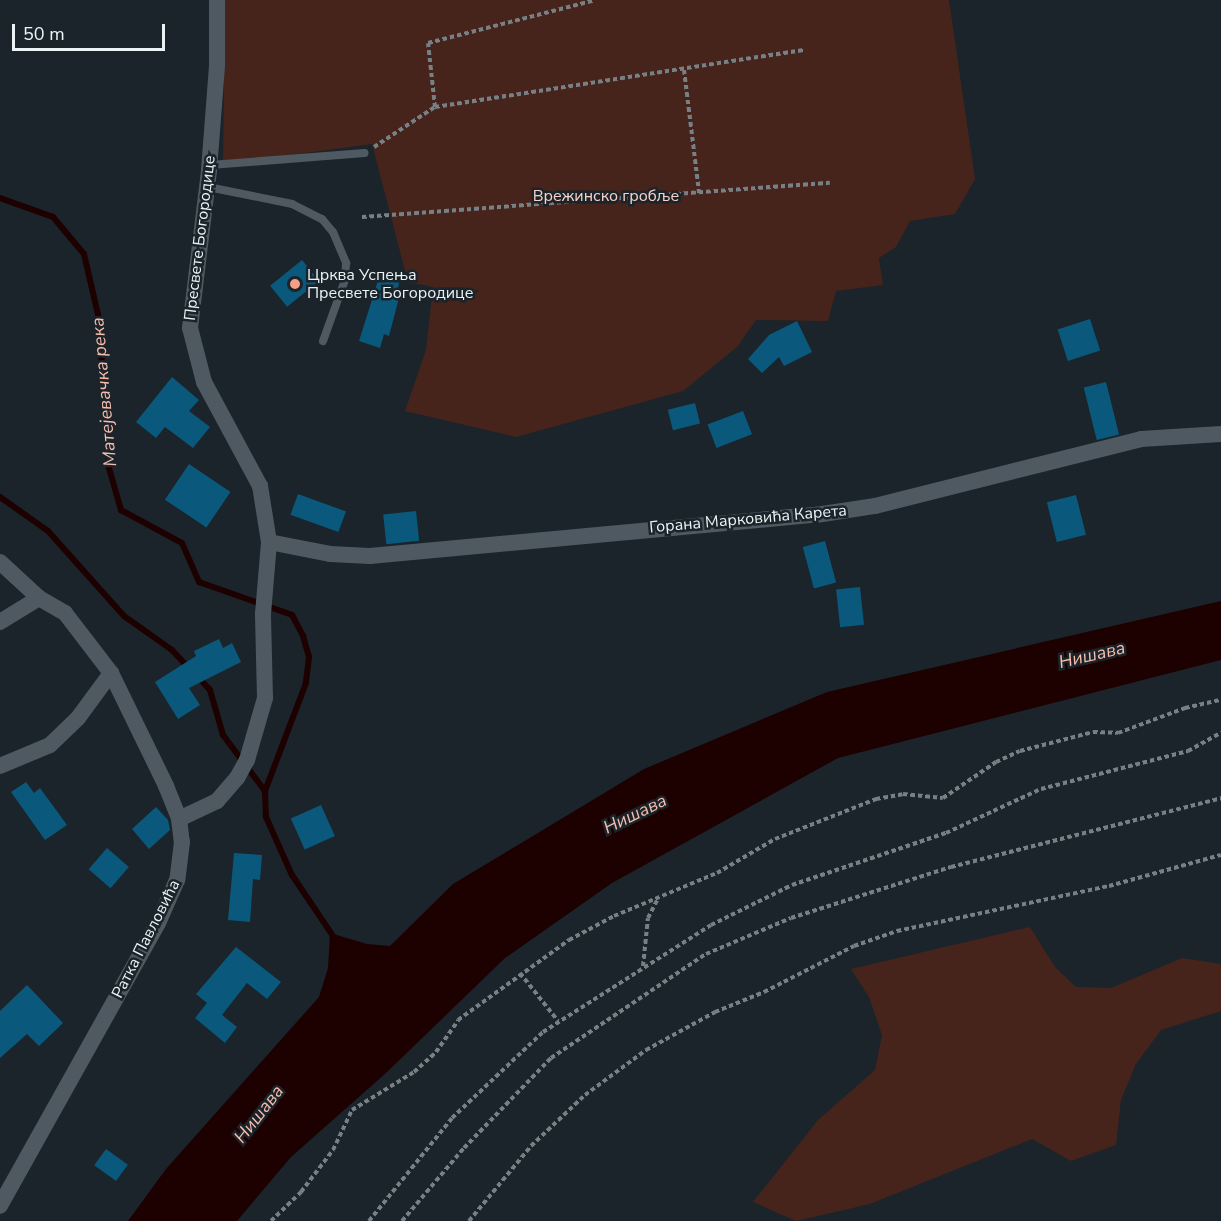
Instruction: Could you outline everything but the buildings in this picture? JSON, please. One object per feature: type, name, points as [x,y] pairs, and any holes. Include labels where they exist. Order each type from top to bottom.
[{"type":"street","name":"Пресвете Богородице","points":[[179,819],[223,796],[245,764],[265,698],[264,607],[269,542],[260,486],[204,382],[193,349],[191,313],[210,165],[217,65],[217,0]]},
{"type":"street","name":"Горана Марковића Карета","points":[[269,542],[330,554],[370,556],[816,515],[875,506],[1141,439],[1221,434]]},
{"type":"street","name":"Ратка Павловића","points":[[0,562],[39,598],[65,613],[111,673],[179,819],[182,854],[171,895],[0,1206]]},
{"type":"street","points":[[0,622],[39,598]]},
{"type":"street","points":[[0,766],[50,745],[78,718],[111,673]]},
{"type":"lane","points":[[210,165],[365,153]]},
{"type":"lane","points":[[208,187],[292,204],[322,219],[333,232],[346,263],[345,280],[323,341]]},
{"type":"path","points":[[435,107],[428,43],[595,0]]},
{"type":"path","points":[[365,153],[435,107],[804,50]]},
{"type":"path","points":[[684,70],[699,193]]},
{"type":"path","points":[[362,217],[830,183]]},
{"type":"path","points":[[271,1221],[301,1192],[333,1150],[352,1110],[414,1072],[436,1053],[458,1020],[472,1014],[520,973],[614,916],[717,873],[775,839],[876,799],[903,794],[943,798],[996,762],[1020,751],[1093,732],[1118,733],[1185,708],[1221,700]]},
{"type":"path","points":[[369,1221],[452,1118],[504,1066],[558,1021],[711,925],[792,885],[946,833],[1041,789],[1188,751],[1221,733]]},
{"type":"path","points":[[402,1221],[464,1148],[551,1058],[706,954],[791,918],[951,867],[1221,798]]},
{"type":"path","points":[[469,1221],[531,1146],[585,1095],[646,1050],[715,1012],[793,979],[854,946],[897,931],[1109,886],[1221,855]]},
{"type":"path","points":[[643,967],[648,918],[658,898]]},
{"type":"path","points":[[520,973],[558,1021]]},
{"type":"green space","name":"Врежинско гробље","points":[[225,0],[949,0],[975,179],[955,214],[910,221],[896,247],[879,258],[883,285],[836,291],[828,321],[756,320],[737,347],[683,391],[516,437],[405,411],[426,350],[433,287],[408,282],[372,144],[223,164]]},
{"type":"green space","points":[[1030,927],[1055,967],[1076,987],[1111,988],[1182,958],[1221,964],[1221,1011],[1161,1030],[1136,1064],[1121,1100],[1116,1145],[1071,1161],[1032,1139],[870,1204],[796,1221],[753,1202],[818,1120],[875,1070],[882,1035],[869,997],[851,969]]},
{"type":"water","name":"Нишава","points":[[1221,601],[1221,660],[838,758],[612,883],[505,958],[386,1073],[291,1157],[237,1221],[128,1221],[166,1169],[319,997],[328,968],[330,933],[367,944],[390,946],[453,884],[644,769],[827,692]]},
{"type":"waterway","name":"Матејевачка река","points":[[0,198],[53,217],[84,254],[99,319],[109,468],[121,510],[182,543],[199,582],[292,615],[303,636],[309,657],[306,683],[265,791],[266,817],[292,875],[335,939]]},
{"type":"waterway","points":[[0,497],[48,531],[124,616],[172,650],[190,669]]},
{"type":"waterway","points":[[197,676],[210,690],[223,735],[265,791]]},
{"type":"place","name":"Црква Успења Пресвете Богородице","points":[[295,284]]}]
